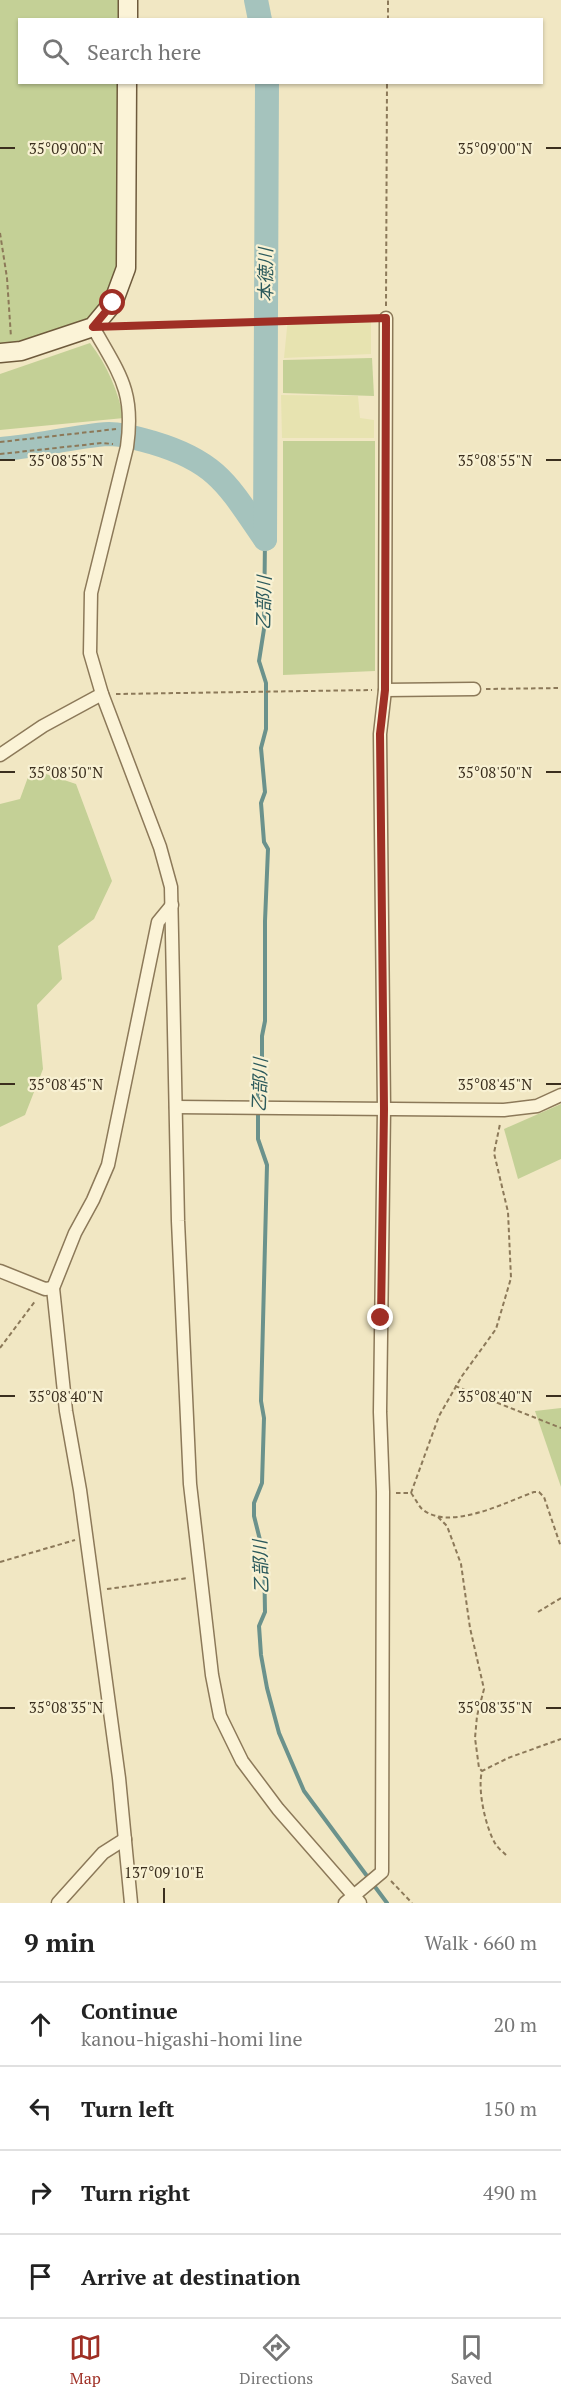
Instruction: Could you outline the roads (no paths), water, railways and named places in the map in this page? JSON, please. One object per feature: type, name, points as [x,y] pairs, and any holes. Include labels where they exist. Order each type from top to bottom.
[{"type":"main road","points":[[128,0],[128,18]]},
{"type":"main road","points":[[5,352],[55,341],[93,327],[113,303],[126,268],[127,84]]},
{"type":"street","points":[[93,327],[127,392],[129,428],[127,447],[91,593],[90,653],[102,694],[160,848],[171,887],[178,1221],[190,1484],[212,1675],[220,1716],[242,1761],[278,1809],[356,1897],[382,1872],[380,1400],[384,1109],[380,734],[385,690],[386,318]]},
{"type":"street","points":[[385,690],[474,689]]},
{"type":"street","points":[[0,755],[44,726],[102,694]]},
{"type":"street","points":[[131,1903],[119,1778],[49,1288],[108,1165],[158,922],[172,905]]},
{"type":"street","points":[[176,1107],[504,1110],[537,1106],[561,1095]]},
{"type":"street","points":[[0,1271],[49,1288]]},
{"type":"street","points":[[58,1903],[103,1853],[125,1839]]},
{"type":"waterway","name":"本徳川","points":[[256,0],[260,18]]},
{"type":"waterway","name":"本徳川","points":[[265,539],[267,84]]},
{"type":"waterway","name":"乙部川","points":[[0,449],[109,434],[126,436],[176,450],[208,468],[220,479],[265,539]]},
{"type":"waterway","name":"乙部川","points":[[265,539],[264,629],[259,661],[266,683],[266,729],[261,748],[265,792],[261,803],[264,842],[268,849],[265,1021],[262,1036],[262,1070],[258,1085],[258,1139],[267,1165],[261,1401],[264,1418],[262,1483],[254,1503],[254,1516],[264,1556],[265,1612],[259,1626],[261,1655],[279,1733],[304,1791],[387,1903]]}]
